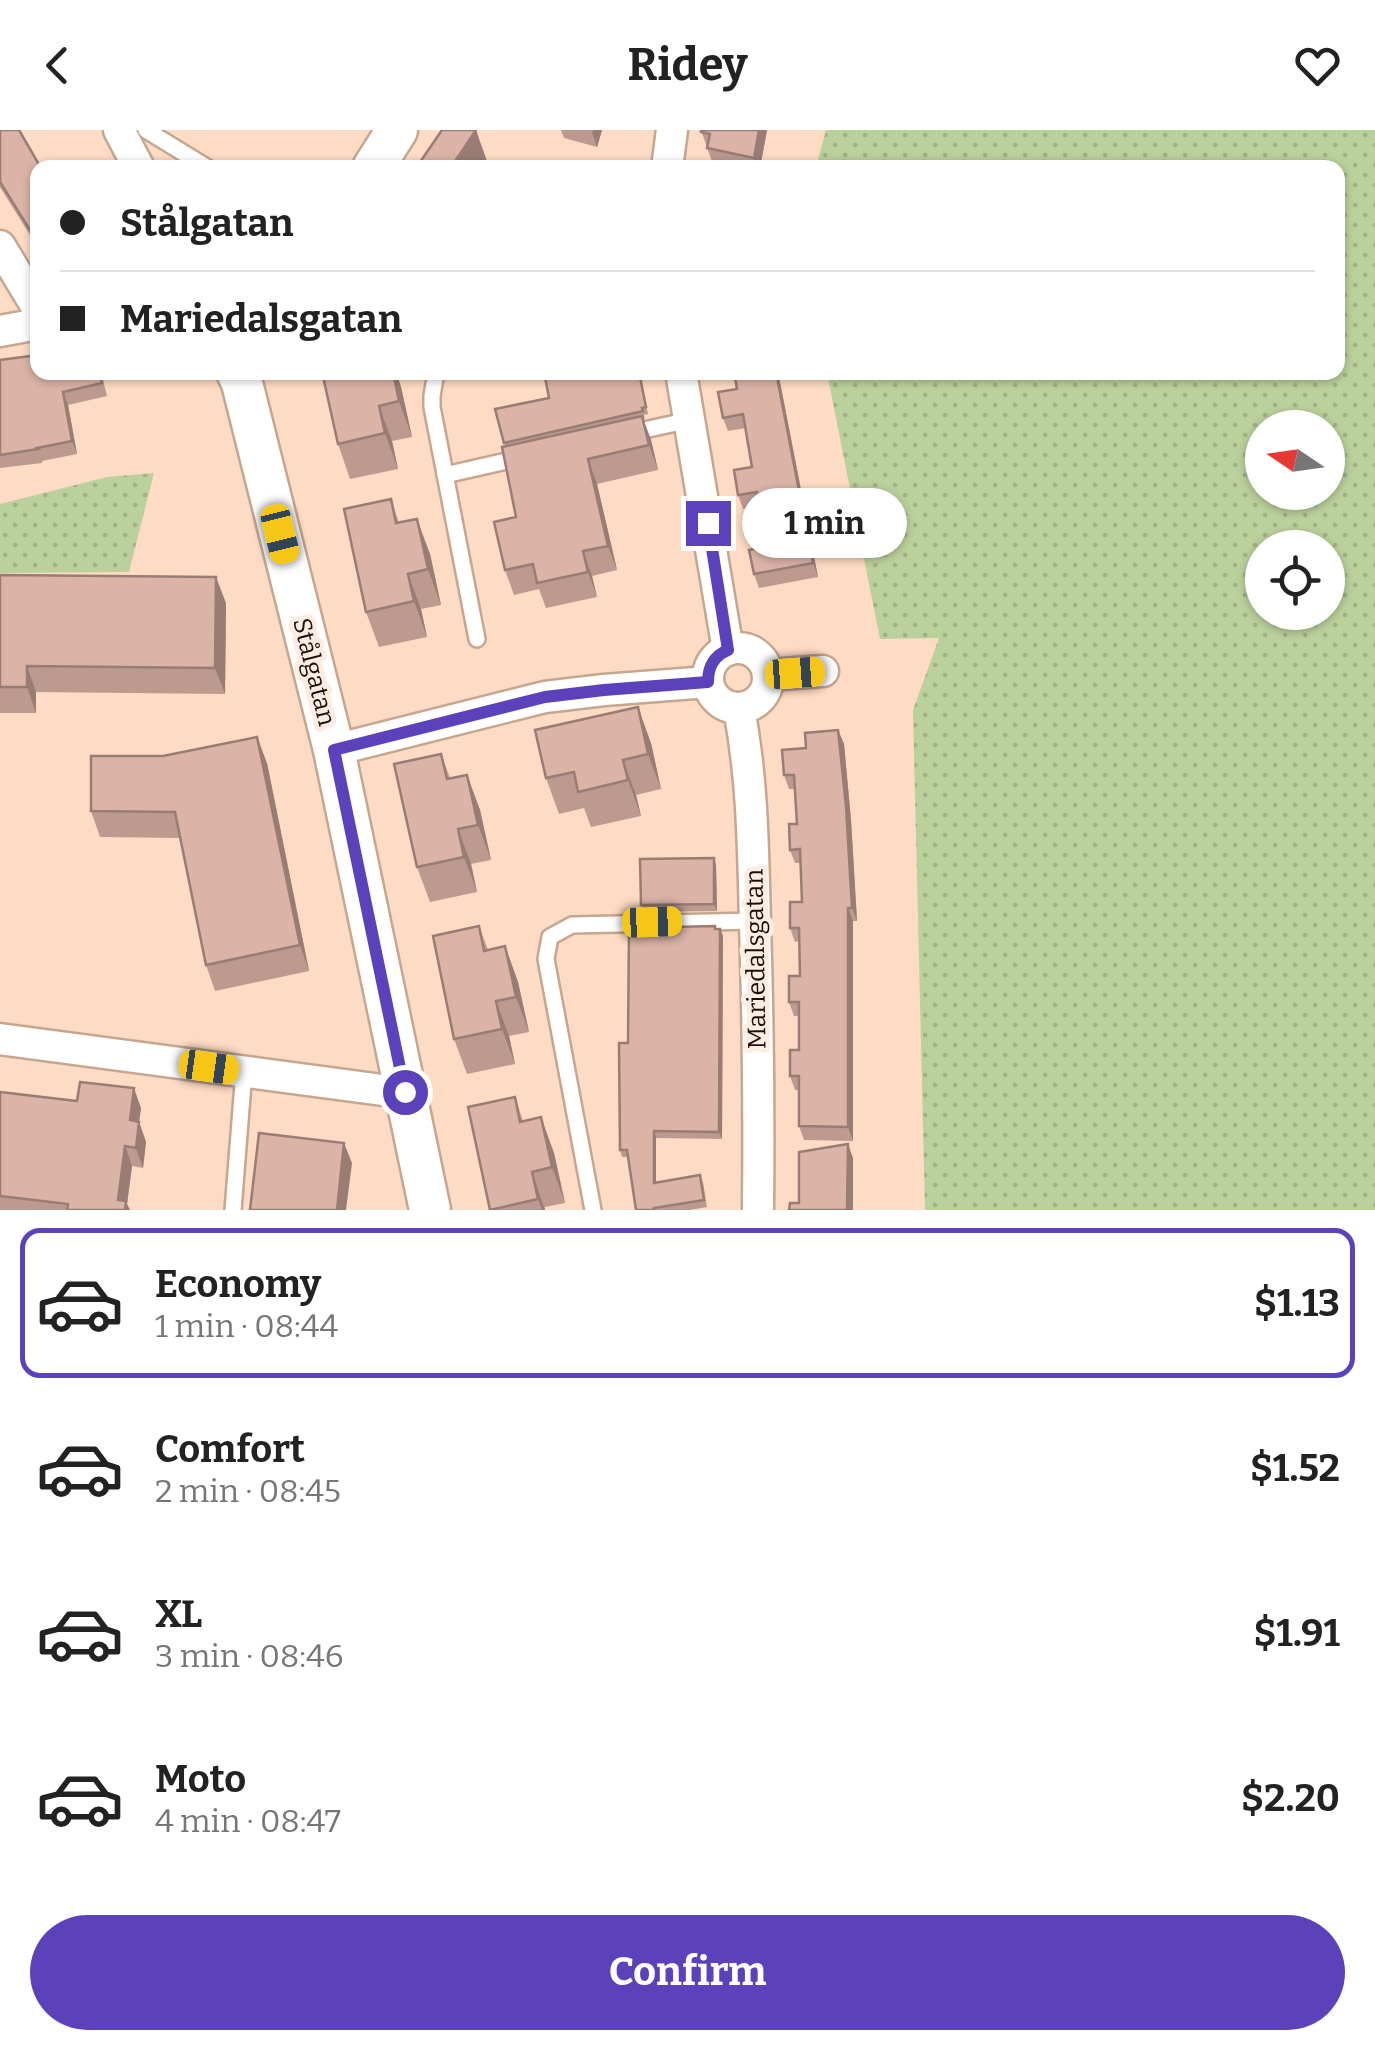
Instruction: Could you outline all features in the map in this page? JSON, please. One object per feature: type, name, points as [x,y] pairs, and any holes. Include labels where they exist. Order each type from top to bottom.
[{"type":"street","points":[[119,130],[135,160]]},
{"type":"street","points":[[378,160],[397,130]]},
{"type":"street","points":[[668,160],[672,130]]},
{"type":"street","points":[[0,246],[30,296]]},
{"type":"street","points":[[0,331],[30,325]]},
{"type":"street","name":"Stålgatan","points":[[241,380],[334,750],[430,1210]]},
{"type":"street","points":[[682,380],[728,650]]},
{"type":"street","points":[[728,650],[752,652],[768,675],[764,694],[739,709],[720,703],[708,682],[710,666],[728,650]]},
{"type":"street","points":[[768,675],[823,671]]},
{"type":"street","points":[[334,750],[545,697],[708,682]]},
{"type":"street","name":"Mariedalsgatan","points":[[739,709],[752,801],[758,1210]]},
{"type":"street","points":[[0,1039],[405,1092]]},
{"type":"lane","points":[[146,130],[195,160]]},
{"type":"lane","points":[[434,380],[432,407],[476,639]]},
{"type":"lane","points":[[615,437],[690,420]]},
{"type":"lane","points":[[445,475],[540,454]]},
{"type":"lane","points":[[592,1210],[546,959],[550,937],[572,925],[755,921]]},
{"type":"lane","points":[[233,1210],[244,1072]]},
{"type":"green space","points":[[826,130],[1375,130],[1375,1210],[925,1210],[913,710],[939,638],[880,639],[828,380],[1345,380],[1345,160],[818,160]]},
{"type":"green space","points":[[154,473],[129,572],[0,573],[0,504],[107,477]]},
{"type":"building","points":[[0,130],[19,130],[36,160],[30,160],[30,230],[0,182]]},
{"type":"building","points":[[442,130],[476,130],[456,160],[421,160]]},
{"type":"building","points":[[701,130],[759,130],[754,158],[707,148],[710,134]]},
{"type":"building","points":[[30,356],[30,380],[101,380],[102,383],[63,392],[72,441],[0,455],[0,360]]},
{"type":"building","points":[[324,380],[395,380],[399,401],[379,406],[385,433],[338,444]]},
{"type":"building","points":[[546,380],[641,380],[646,407],[643,411],[504,443],[495,409],[549,398]]},
{"type":"building","points":[[735,380],[778,380],[813,563],[754,574],[749,550],[768,546],[757,492],[738,495],[734,470],[752,467],[743,414],[723,418],[718,392],[737,389]]},
{"type":"building","points":[[642,416],[649,445],[588,459],[608,546],[583,551],[588,572],[537,583],[533,564],[505,570],[494,522],[516,517],[502,447]]},
{"type":"building","points":[[391,499],[396,523],[417,519],[428,569],[408,574],[414,601],[366,612],[344,509]]},
{"type":"building","points":[[0,575],[216,577],[215,668],[27,666],[27,687],[0,687]]},
{"type":"building","points":[[638,707],[648,754],[623,760],[628,780],[578,792],[574,772],[546,778],[535,730]]},
{"type":"building","points":[[838,730],[852,908],[848,908],[848,1127],[799,1126],[799,1076],[790,1076],[790,1050],[799,1050],[799,1002],[789,1002],[789,976],[800,976],[799,928],[790,928],[790,902],[802,902],[800,849],[790,850],[789,824],[797,824],[794,775],[784,775],[782,750],[806,748],[805,733]]},
{"type":"building","points":[[257,737],[300,945],[206,965],[175,812],[91,811],[91,756],[163,756]]},
{"type":"building","points":[[441,754],[447,779],[467,775],[478,825],[458,829],[464,857],[417,867],[394,764]]},
{"type":"building","points":[[714,858],[714,904],[641,905],[640,859]]},
{"type":"building","points":[[479,926],[484,951],[505,946],[516,997],[496,1001],[502,1029],[454,1039],[433,936]]},
{"type":"building","points":[[629,928],[720,929],[719,1132],[654,1131],[654,1183],[700,1175],[704,1200],[636,1210],[627,1150],[620,1150],[619,1043],[628,1043]]},
{"type":"building","points":[[80,1082],[134,1088],[130,1120],[139,1122],[136,1148],[125,1146],[118,1200],[126,1201],[125,1210],[67,1210],[68,1204],[0,1196],[0,1092],[77,1101]]},
{"type":"building","points":[[515,1097],[520,1122],[541,1117],[552,1167],[532,1172],[538,1199],[490,1210],[468,1107]]},
{"type":"building","points":[[259,1133],[344,1143],[337,1210],[250,1210]]},
{"type":"building","points":[[848,1144],[847,1210],[789,1210],[790,1203],[799,1203],[799,1152]]},
{"type":"route","points":[[405,1092],[334,750],[545,697],[708,682],[710,666],[728,650],[708,523]]}]
